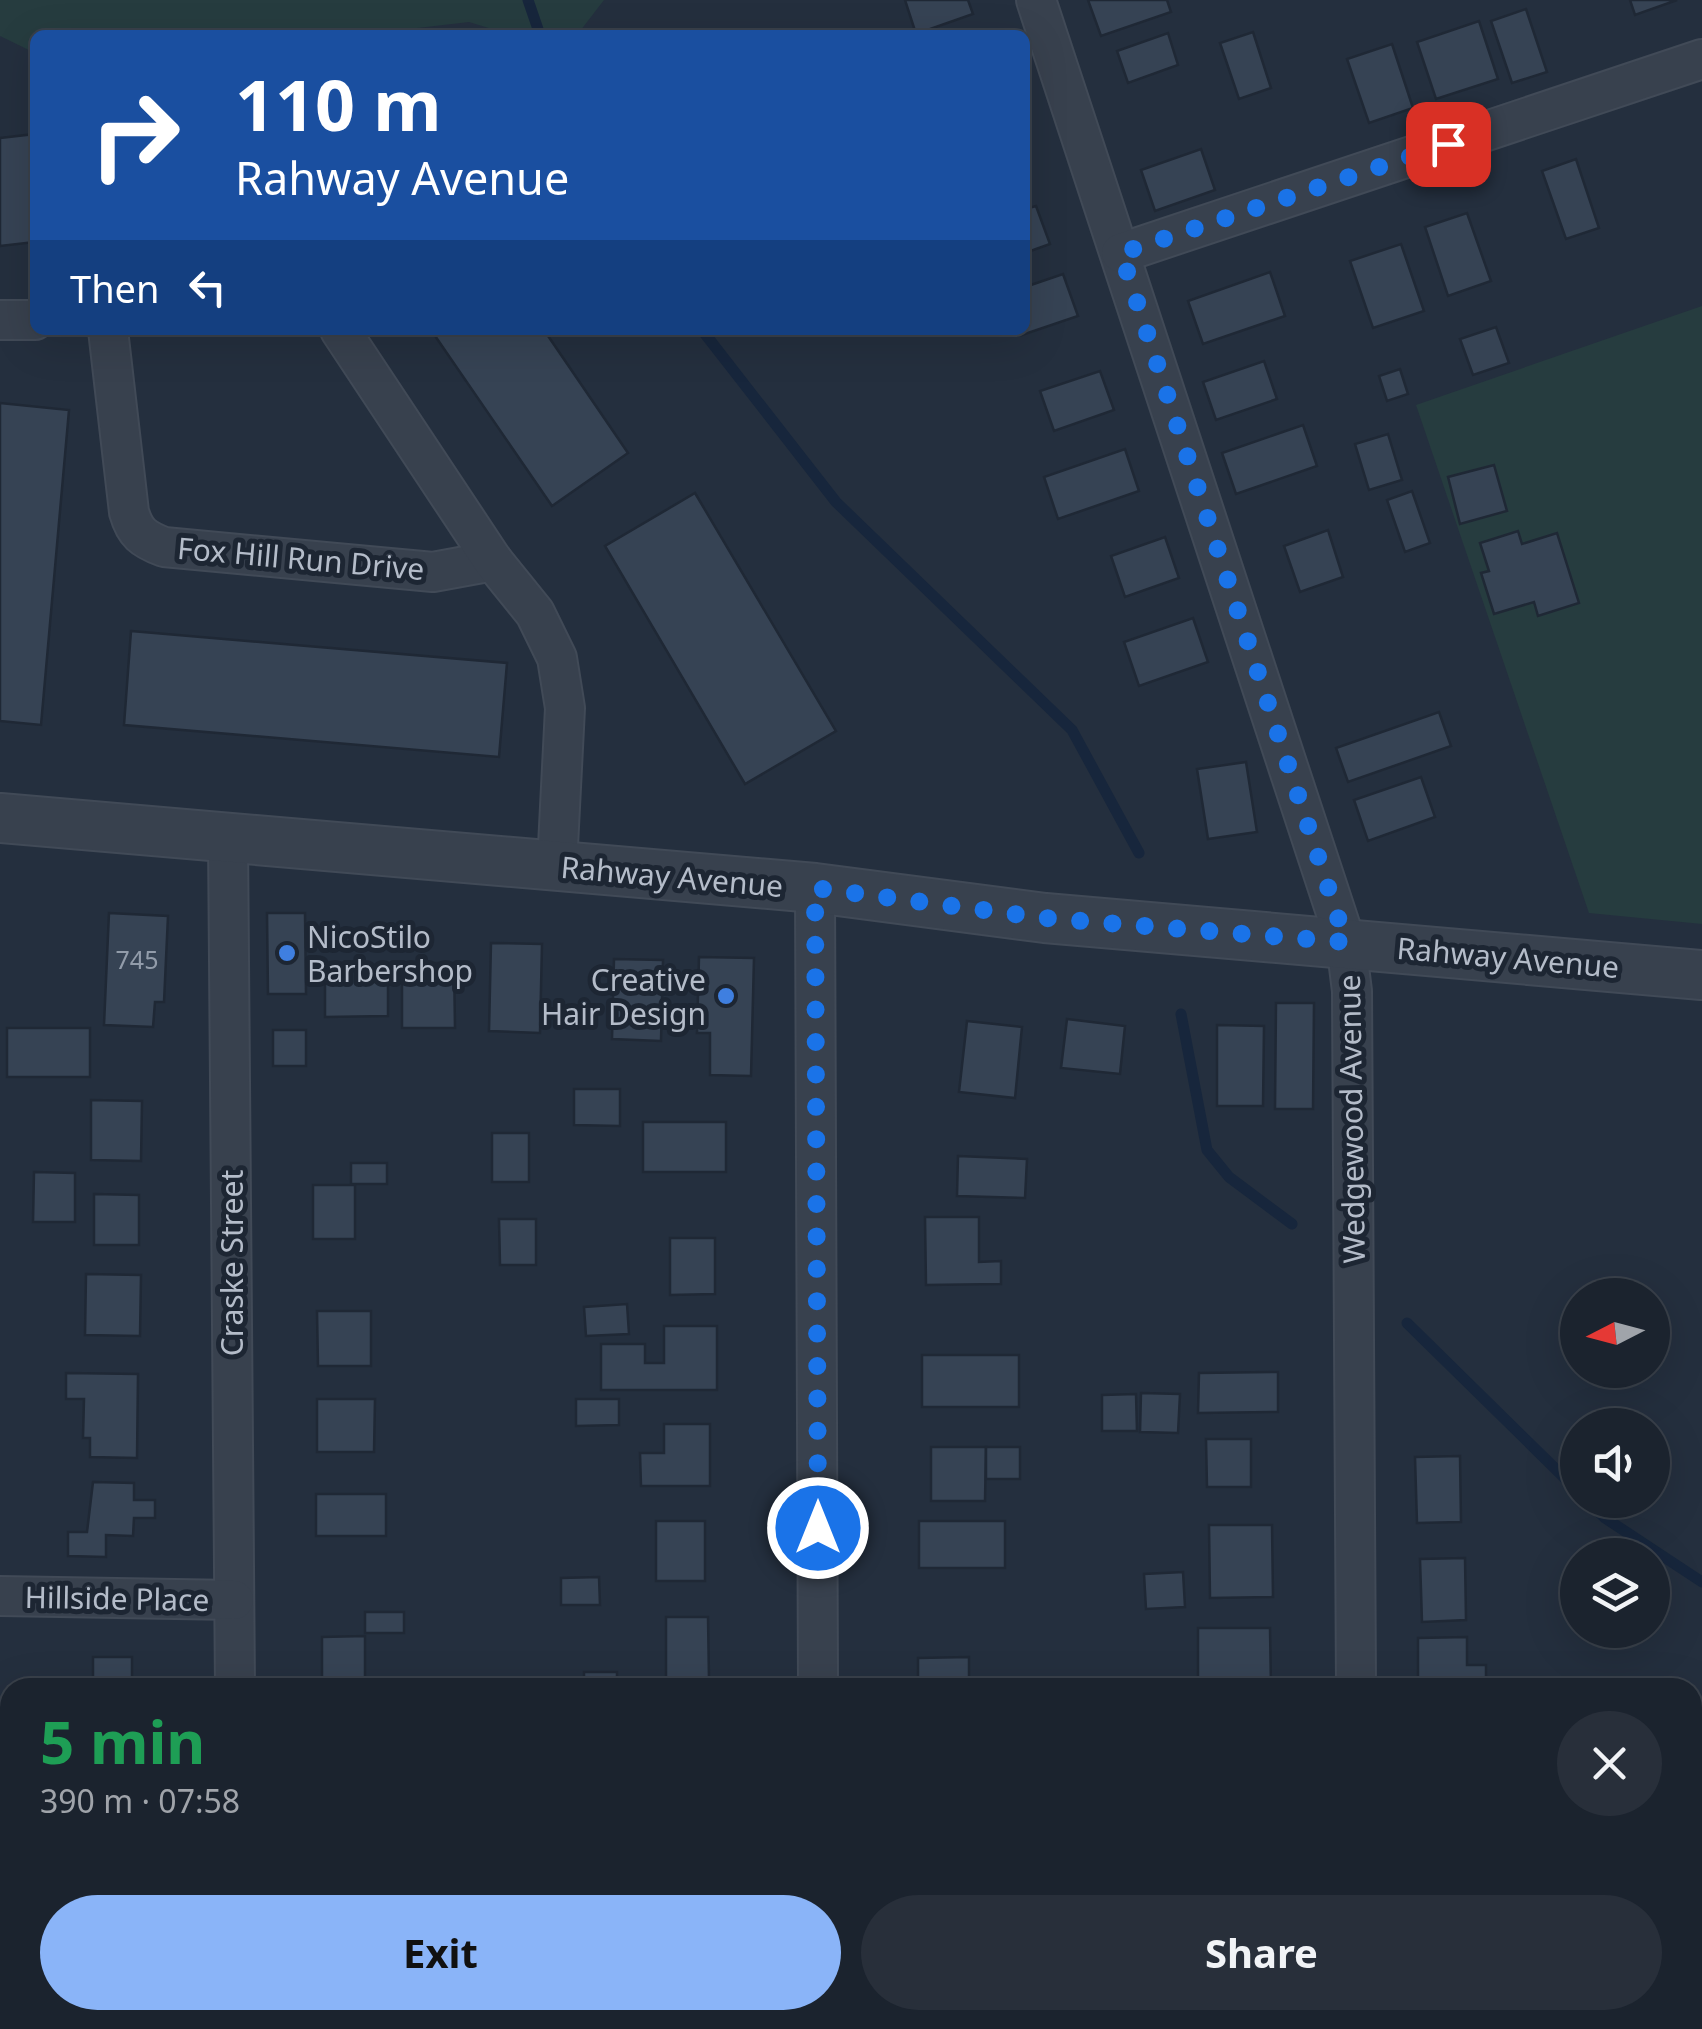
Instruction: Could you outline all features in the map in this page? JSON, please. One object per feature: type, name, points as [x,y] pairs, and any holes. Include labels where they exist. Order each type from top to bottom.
[{"type":"street","name":"Wedgewood Avenue","points":[[1036,0],[1346,942],[1352,991],[1356,1678]]},
{"type":"street","points":[[1121,253],[1702,60]]},
{"type":"street","points":[[0,320],[30,320]]},
{"type":"street","name":"Fox Hill Run Drive","points":[[109,335],[129,512],[134,530],[146,540],[164,547],[433,572],[493,561]]},
{"type":"street","points":[[343,335],[493,561],[541,624],[562,682],[558,866]]},
{"type":"street","name":"Rahway Avenue","points":[[0,818],[815,888],[1045,918],[1702,974]]},
{"type":"street","name":"Craske Street","points":[[228,839],[235,1678]]},
{"type":"street","points":[[815,888],[818,1678]]},
{"type":"street","name":"Hillside Place","points":[[0,1596],[234,1600]]},
{"type":"green space","points":[[0,0],[604,0],[581,30],[495,30],[469,22],[400,30],[30,30],[30,51],[0,36]]},
{"type":"green space","points":[[1702,306],[1702,924],[1589,913],[1416,405]]},
{"type":"building","points":[[905,0],[968,0],[973,14],[927,30],[915,30]]},
{"type":"building","points":[[1088,0],[1167,0],[1171,12],[1101,36]]},
{"type":"building","points":[[1630,0],[1677,0],[1635,15]]},
{"type":"building","points":[[1526,9],[1547,72],[1512,83],[1491,21]]},
{"type":"building","points":[[1479,21],[1498,79],[1436,99],[1417,42]]},
{"type":"building","points":[[1253,32],[1271,88],[1239,99],[1220,43]]},
{"type":"building","points":[[1168,33],[1178,65],[1128,83],[1117,51]]},
{"type":"building","points":[[1392,44],[1413,108],[1369,123],[1347,59]]},
{"type":"building","points":[[30,135],[30,243],[0,246],[0,138]]},
{"type":"building","points":[[1201,149],[1215,190],[1155,211],[1141,170]]},
{"type":"building","points":[[1576,159],[1599,228],[1566,239],[1542,171]]},
{"type":"building","points":[[1036,206],[1050,244],[1030,251],[1030,208]]},
{"type":"building","points":[[1467,213],[1491,281],[1448,296],[1425,227]]},
{"type":"building","points":[[1401,244],[1424,311],[1373,328],[1350,261]]},
{"type":"building","points":[[1270,272],[1285,316],[1203,344],[1188,301]]},
{"type":"building","points":[[1063,274],[1078,316],[1030,332],[1030,285]]},
{"type":"building","points":[[1496,327],[1509,363],[1473,375],[1460,339]]},
{"type":"building","points":[[434,335],[547,335],[628,453],[552,506]]},
{"type":"building","points":[[1264,361],[1277,399],[1216,420],[1203,382]]},
{"type":"building","points":[[1400,369],[1408,394],[1387,401],[1379,376]]},
{"type":"building","points":[[1100,371],[1114,410],[1054,431],[1040,391]]},
{"type":"building","points":[[0,403],[69,410],[41,725],[0,721]]},
{"type":"building","points":[[1303,425],[1317,466],[1236,494],[1222,453]]},
{"type":"building","points":[[1388,434],[1402,480],[1369,490],[1355,444]]},
{"type":"building","points":[[1125,449],[1139,491],[1058,519],[1044,477]]},
{"type":"building","points":[[1494,465],[1507,511],[1460,524],[1448,477]]},
{"type":"building","points":[[1412,491],[1430,543],[1405,552],[1387,500]]},
{"type":"building","points":[[695,493],[836,731],[745,784],[605,546]]},
{"type":"building","points":[[1328,530],[1343,577],[1300,592],[1284,546]]},
{"type":"building","points":[[1518,531],[1522,544],[1557,533],[1579,603],[1538,616],[1534,602],[1494,614],[1481,573],[1489,571],[1480,543]]},
{"type":"building","points":[[1165,537],[1179,578],[1125,597],[1111,556]]},
{"type":"building","points":[[1193,618],[1208,662],[1139,686],[1124,642]]},
{"type":"building","points":[[131,631],[507,663],[499,757],[124,725]]},
{"type":"building","points":[[1439,712],[1451,746],[1348,782],[1336,748]]},
{"type":"building","points":[[1246,762],[1257,832],[1208,839],[1197,769]]},
{"type":"building","points":[[1421,777],[1435,817],[1368,841],[1354,800]]},
{"type":"building","points":[[109,913],[168,916],[164,1002],[155,1002],[153,1027],[104,1025]]},
{"type":"building","name":"NicoStilo Barbershop","points":[[267,913],[305,913],[306,994],[268,994]]},
{"type":"building","points":[[491,943],[542,944],[540,1033],[489,1031]]},
{"type":"building","name":"Creative Hair Design","points":[[699,957],[754,958],[751,1076],[710,1075],[710,1033],[697,1033]]},
{"type":"building","points":[[614,959],[663,960],[661,1041],[612,1039]]},
{"type":"building","points":[[402,963],[454,963],[455,1028],[402,1028]]},
{"type":"building","points":[[325,968],[388,968],[388,1016],[325,1017]]},
{"type":"building","points":[[1276,1003],[1314,1003],[1313,1109],[1275,1109]]},
{"type":"building","points":[[1067,1019],[1125,1026],[1120,1074],[1061,1068]]},
{"type":"building","points":[[967,1021],[1022,1027],[1015,1098],[959,1092]]},
{"type":"building","points":[[1217,1025],[1264,1026],[1263,1106],[1217,1106]]},
{"type":"building","points":[[7,1028],[90,1028],[90,1077],[7,1077]]},
{"type":"building","points":[[273,1030],[306,1030],[306,1066],[273,1066]]},
{"type":"building","points":[[574,1089],[620,1089],[620,1126],[574,1125]]},
{"type":"building","points":[[91,1100],[142,1101],[141,1161],[91,1160]]},
{"type":"building","points":[[643,1122],[726,1122],[726,1172],[643,1172]]},
{"type":"building","points":[[492,1133],[529,1133],[529,1182],[492,1182]]},
{"type":"building","points":[[958,1156],[1027,1159],[1025,1198],[957,1196]]},
{"type":"building","points":[[351,1163],[387,1163],[387,1184],[351,1184]]},
{"type":"building","points":[[34,1172],[75,1173],[75,1222],[33,1222]]},
{"type":"building","points":[[313,1185],[355,1185],[355,1239],[313,1239]]},
{"type":"building","points":[[94,1194],[139,1195],[139,1245],[94,1245]]},
{"type":"building","points":[[925,1217],[979,1217],[979,1262],[1001,1261],[1001,1284],[926,1285]]},
{"type":"building","points":[[499,1219],[536,1219],[536,1265],[500,1265]]},
{"type":"building","points":[[670,1238],[715,1238],[715,1294],[670,1295]]},
{"type":"building","points":[[86,1274],[141,1275],[140,1336],[85,1335]]},
{"type":"building","points":[[627,1304],[629,1334],[586,1336],[584,1307]]},
{"type":"building","points":[[317,1311],[371,1311],[371,1366],[318,1366]]},
{"type":"building","points":[[664,1326],[717,1326],[717,1390],[601,1390],[601,1344],[645,1344],[645,1363],[664,1363]]},
{"type":"building","points":[[922,1355],[1019,1355],[1019,1407],[922,1407]]},
{"type":"building","points":[[1278,1372],[1278,1412],[1198,1413],[1199,1373]]},
{"type":"building","points":[[66,1373],[138,1374],[137,1458],[90,1457],[90,1438],[83,1438],[84,1399],[66,1399]]},
{"type":"building","points":[[1141,1393],[1180,1394],[1178,1433],[1140,1432]]},
{"type":"building","points":[[1136,1394],[1137,1431],[1102,1431],[1102,1395]]},
{"type":"building","points":[[317,1399],[375,1399],[374,1452],[317,1452]]},
{"type":"building","points":[[576,1399],[619,1399],[619,1425],[576,1426]]},
{"type":"building","points":[[664,1424],[710,1424],[710,1486],[641,1486],[640,1453],[664,1453]]},
{"type":"building","points":[[1206,1439],[1251,1439],[1251,1487],[1207,1487]]},
{"type":"building","points":[[931,1447],[986,1447],[985,1501],[931,1501]]},
{"type":"building","points":[[986,1447],[1020,1447],[1020,1479],[986,1479]]},
{"type":"building","points":[[1460,1456],[1461,1522],[1417,1523],[1415,1457]]},
{"type":"building","points":[[93,1482],[134,1483],[134,1500],[155,1500],[155,1518],[134,1518],[133,1536],[106,1535],[106,1557],[68,1556],[68,1532],[87,1532]]},
{"type":"building","points":[[316,1494],[386,1494],[386,1536],[316,1536]]},
{"type":"building","points":[[656,1521],[705,1521],[705,1581],[656,1581]]},
{"type":"building","points":[[919,1521],[1005,1521],[1005,1568],[919,1568]]},
{"type":"building","points":[[1209,1525],[1272,1525],[1273,1597],[1210,1598]]},
{"type":"building","points":[[1465,1558],[1466,1620],[1422,1622],[1420,1559]]},
{"type":"building","points":[[1183,1572],[1185,1607],[1146,1609],[1144,1574]]},
{"type":"building","points":[[599,1577],[600,1605],[561,1605],[561,1578]]},
{"type":"building","points":[[365,1612],[404,1612],[404,1633],[365,1633]]},
{"type":"building","points":[[666,1617],[708,1617],[709,1678],[666,1678]]},
{"type":"building","points":[[1198,1628],[1270,1628],[1271,1678],[1198,1678]]},
{"type":"building","points":[[365,1636],[365,1678],[322,1678],[322,1637]]},
{"type":"building","points":[[1467,1637],[1467,1665],[1486,1665],[1486,1678],[1418,1678],[1418,1638]]},
{"type":"building","points":[[93,1657],[132,1657],[132,1678],[93,1678]]},
{"type":"building","points":[[969,1657],[969,1678],[918,1678],[918,1658]]},
{"type":"building","points":[[584,1672],[617,1672],[617,1678],[584,1678]]},
{"type":"waterway","points":[[528,0],[538,30]]},
{"type":"waterway","points":[[706,335],[836,502],[1072,730],[1139,853]]},
{"type":"waterway","points":[[1181,1014],[1207,1150],[1229,1177],[1292,1224]]},
{"type":"waterway","points":[[1407,1323],[1560,1473]]},
{"type":"waterway","points":[[1605,1518],[1702,1582]]},
{"type":"place","name":"NicoStilo Barbershop","points":[[287,953]]},
{"type":"place","name":"Creative Hair Design","points":[[726,996]]},
{"type":"route","points":[[818,1528],[815,888],[1045,918],[1346,942],[1121,253],[1448,144]]}]
